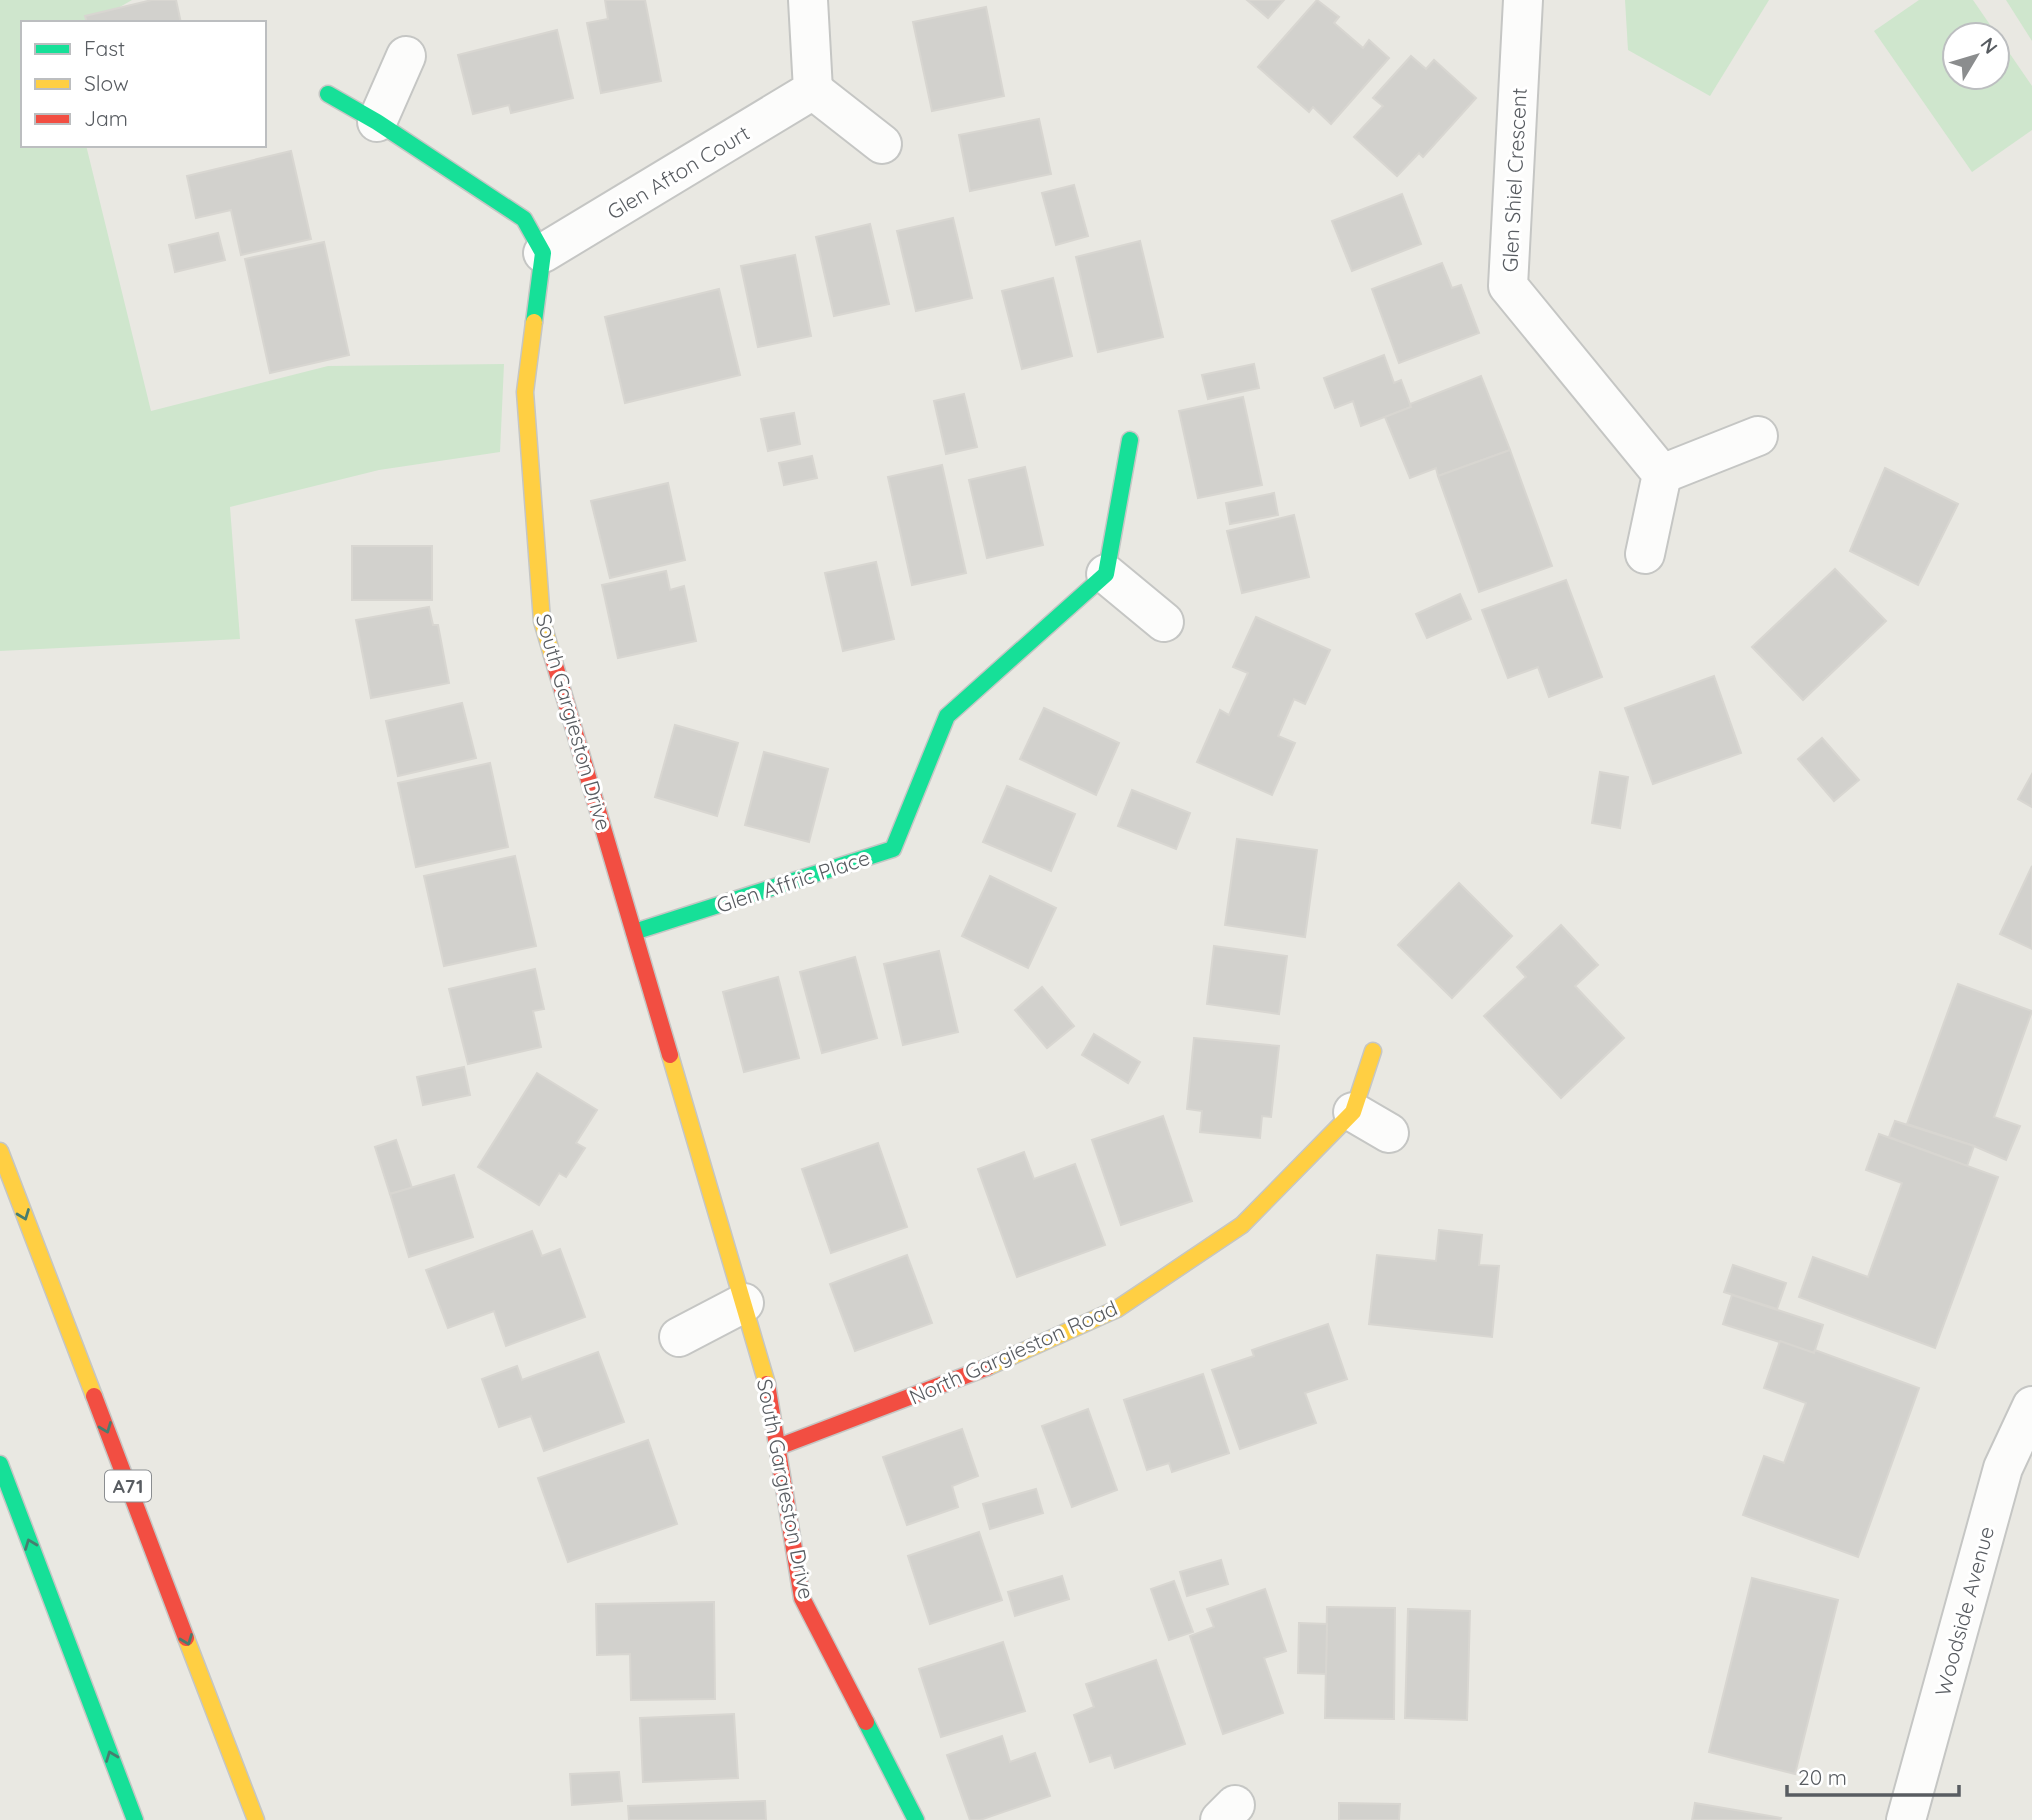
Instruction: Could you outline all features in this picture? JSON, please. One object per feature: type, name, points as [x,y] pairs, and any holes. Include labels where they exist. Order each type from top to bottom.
[{"type":"street","points":[[808,0],[813,90],[883,144]]},
{"type":"street","name":"Glen Shiel Crescent","points":[[1523,0],[1508,286],[1662,474]]},
{"type":"street","points":[[377,122],[406,56]]},
{"type":"street","name":"Glen Afton Court","points":[[543,253],[813,90]]},
{"type":"street","points":[[328,94],[377,122],[524,219],[543,253]]},
{"type":"street","name":"South Gargieston Drive","points":[[543,253],[525,392],[542,621],[768,1387],[802,1598],[916,1820]]},
{"type":"street","points":[[1645,554],[1662,474],[1758,436]]},
{"type":"street","points":[[1130,440],[1106,574],[1164,622]]},
{"type":"street","name":"Glen Affric Place","points":[[634,932],[893,849],[947,716],[1106,574]]},
{"type":"street","name":"North Gargieston Road","points":[[778,1447],[974,1374],[1117,1309],[1242,1225],[1353,1112],[1373,1051]]},
{"type":"street","points":[[1353,1112],[1389,1133]]},
{"type":"street","name":"A71","points":[[0,1152],[256,1820]]},
{"type":"street","points":[[679,1338],[744,1303]]},
{"type":"street","name":"Woodside Avenue","points":[[1906,1820],[2003,1468],[2032,1406]]},
{"type":"street","points":[[0,1464],[135,1820]]},
{"type":"green space","points":[[0,0],[132,0],[95,21],[21,21],[21,147],[86,147],[151,411],[328,366],[504,364],[500,452],[379,470],[230,507],[240,639],[0,651]]},
{"type":"green space","points":[[1625,0],[1769,0],[1710,96],[1628,50]]},
{"type":"green space","points":[[1919,0],[1973,0],[1987,21],[1941,21],[1941,91],[2011,91],[2011,55],[2032,86],[2032,130],[1972,172],[1874,31]]},
{"type":"green space","points":[[2006,0],[2032,0],[2032,41]]},
{"type":"building","points":[[152,0],[176,0],[181,21],[86,21],[85,16]]},
{"type":"building","points":[[605,0],[645,0],[661,81],[601,93],[587,23],[608,19]]},
{"type":"building","points":[[1247,0],[1284,0],[1268,18]]},
{"type":"building","points":[[1317,0],[1339,17],[1334,23],[1363,48],[1369,40],[1389,58],[1331,124],[1313,107],[1309,112],[1258,67]]},
{"type":"building","points":[[986,7],[1004,96],[932,111],[913,22]]},
{"type":"building","points":[[557,30],[573,98],[511,113],[509,105],[473,114],[458,55]]},
{"type":"building","points":[[1411,56],[1426,69],[1434,60],[1476,98],[1423,157],[1419,153],[1397,176],[1354,137],[1383,106],[1373,98]]},
{"type":"building","points":[[1039,119],[1051,174],[970,191],[959,135]]},
{"type":"building","points":[[291,151],[311,239],[241,255],[231,210],[196,218],[187,176]]},
{"type":"building","points":[[1074,185],[1088,236],[1056,245],[1042,193]]},
{"type":"building","points":[[1402,194],[1421,244],[1352,271],[1332,221]]},
{"type":"building","points":[[953,218],[972,298],[916,311],[897,231]]},
{"type":"building","points":[[870,224],[889,304],[834,316],[816,237]]},
{"type":"building","points":[[218,233],[225,260],[175,272],[169,245]]},
{"type":"building","points":[[1140,241],[1163,337],[1098,352],[1076,257]]},
{"type":"building","points":[[324,242],[349,355],[270,373],[245,259]]},
{"type":"building","points":[[795,255],[811,336],[758,347],[741,266]]},
{"type":"building","points":[[1442,263],[1452,288],[1461,285],[1479,333],[1399,363],[1372,289]]},
{"type":"building","points":[[1053,278],[1072,356],[1022,369],[1002,291]]},
{"type":"building","points":[[719,289],[740,375],[625,403],[605,317]]},
{"type":"building","points":[[1384,355],[1394,383],[1401,380],[1411,407],[1361,426],[1353,401],[1335,408],[1324,378]]},
{"type":"building","points":[[1254,364],[1259,388],[1208,399],[1202,375]]},
{"type":"building","points":[[1481,376],[1510,450],[1438,476],[1436,468],[1410,478],[1385,417],[1411,407],[1410,404]]},
{"type":"building","points":[[964,394],[977,447],[946,454],[934,401]]},
{"type":"building","points":[[1243,397],[1262,485],[1198,498],[1179,411]]},
{"type":"building","points":[[794,413],[800,444],[768,451],[761,419]]},
{"type":"building","points":[[1510,450],[1552,566],[1479,592],[1438,476]]},
{"type":"building","points":[[812,456],[817,478],[784,485],[779,463]]},
{"type":"building","points":[[942,465],[966,573],[912,585],[888,477]]},
{"type":"building","points":[[1025,467],[1043,545],[987,558],[969,480]]},
{"type":"building","points":[[1885,468],[1958,504],[1918,585],[1850,551]]},
{"type":"building","points":[[668,483],[685,560],[610,578],[591,501]]},
{"type":"building","points":[[1274,493],[1278,515],[1230,524],[1226,503]]},
{"type":"building","points":[[1294,515],[1309,577],[1242,593],[1227,531]]},
{"type":"building","points":[[352,546],[432,546],[432,600],[352,600]]},
{"type":"building","points":[[876,562],[894,639],[843,651],[825,573]]},
{"type":"building","points":[[1835,569],[1886,621],[1803,700],[1752,647]]},
{"type":"building","points":[[666,571],[670,590],[684,586],[696,641],[618,658],[602,585]]},
{"type":"building","points":[[1566,580],[1602,677],[1549,697],[1538,667],[1508,678],[1482,610]]},
{"type":"building","points":[[1460,594],[1471,619],[1427,638],[1416,614]]},
{"type":"building","points":[[429,607],[433,625],[438,625],[449,683],[371,698],[356,620]]},
{"type":"building","points":[[1256,617],[1330,650],[1305,704],[1294,699],[1278,736],[1295,743],[1272,795],[1197,762],[1220,710],[1229,715],[1248,673],[1233,667]]},
{"type":"building","points":[[1714,676],[1741,753],[1653,784],[1625,708]]},
{"type":"building","points":[[462,703],[476,758],[398,776],[386,721]]},
{"type":"building","points":[[1044,708],[1119,743],[1096,795],[1020,759]]},
{"type":"building","points":[[675,725],[738,743],[717,816],[655,797]]},
{"type":"building","points":[[1822,738],[1859,780],[1834,801],[1798,759]]},
{"type":"building","points":[[764,752],[828,769],[809,842],[745,825]]},
{"type":"building","points":[[490,763],[508,847],[416,867],[398,783]]},
{"type":"building","points":[[1600,772],[1628,777],[1620,828],[1592,823]]},
{"type":"building","points":[[2032,774],[2032,807],[2018,799]]},
{"type":"building","points":[[1007,786],[1075,814],[1051,871],[983,842]]},
{"type":"building","points":[[1132,790],[1190,813],[1176,849],[1118,826]]},
{"type":"building","points":[[1237,839],[1317,850],[1305,937],[1225,925]]},
{"type":"building","points":[[515,856],[536,946],[444,966],[424,876]]},
{"type":"building","points":[[2032,866],[2032,949],[2000,934]]},
{"type":"building","points":[[990,876],[1056,908],[1028,968],[962,936]]},
{"type":"building","points":[[1459,883],[1512,936],[1452,998],[1398,945]]},
{"type":"building","points":[[1561,925],[1598,965],[1575,986],[1624,1038],[1561,1098],[1484,1016],[1526,977],[1517,967]]},
{"type":"building","points":[[1214,946],[1287,956],[1279,1014],[1207,1004]]},
{"type":"building","points":[[939,951],[958,1032],[903,1045],[884,964]]},
{"type":"building","points":[[855,957],[877,1038],[822,1053],[800,972]]},
{"type":"building","points":[[535,969],[544,1009],[533,1011],[541,1047],[468,1064],[449,989]]},
{"type":"building","points":[[778,977],[799,1058],[744,1072],[723,992]]},
{"type":"building","points":[[1958,984],[2032,1011],[1994,1117],[2020,1126],[2006,1160],[1974,1146],[1907,1124]]},
{"type":"building","points":[[1042,987],[1074,1026],[1047,1048],[1015,1010]]},
{"type":"building","points":[[1094,1034],[1140,1062],[1128,1083],[1082,1055]]},
{"type":"building","points":[[1194,1038],[1279,1046],[1271,1117],[1262,1116],[1260,1138],[1200,1132],[1202,1111],[1187,1109]]},
{"type":"building","points":[[464,1067],[470,1095],[423,1105],[417,1077]]},
{"type":"building","points":[[537,1073],[597,1110],[576,1143],[585,1148],[566,1177],[559,1173],[539,1205],[478,1167]]},
{"type":"building","points":[[1163,1116],[1192,1201],[1121,1225],[1092,1140]]},
{"type":"building","points":[[1895,1121],[1974,1146],[1967,1166],[1889,1137]]},
{"type":"building","points":[[1879,1134],[1998,1177],[1935,1348],[1799,1297],[1813,1257],[1868,1277],[1902,1183],[1866,1170]]},
{"type":"building","points":[[396,1140],[412,1188],[390,1194],[375,1147]]},
{"type":"building","points":[[878,1143],[907,1227],[831,1253],[802,1169]]},
{"type":"building","points":[[1024,1152],[1034,1179],[1075,1164],[1105,1245],[1017,1277],[978,1169]]},
{"type":"building","points":[[454,1175],[473,1237],[409,1257],[390,1194]]},
{"type":"building","points":[[1439,1230],[1482,1235],[1479,1265],[1499,1266],[1492,1337],[1369,1324],[1377,1255],[1436,1261]]},
{"type":"building","points":[[532,1231],[542,1256],[560,1249],[585,1317],[506,1346],[494,1311],[448,1328],[426,1270]]},
{"type":"building","points":[[907,1255],[932,1323],[855,1351],[830,1284]]},
{"type":"building","points":[[1733,1265],[1786,1283],[1777,1309],[1724,1292]]},
{"type":"building","points":[[1732,1295],[1823,1325],[1814,1353],[1723,1324]]},
{"type":"building","points":[[1328,1324],[1347,1379],[1305,1393],[1316,1423],[1240,1449],[1212,1370],[1254,1356],[1252,1350]]},
{"type":"building","points":[[1780,1341],[1814,1353],[1815,1350],[1919,1388],[1858,1557],[1743,1515],[1764,1456],[1784,1463],[1806,1403],[1764,1388]]},
{"type":"building","points":[[598,1352],[624,1422],[544,1451],[531,1416],[499,1427],[482,1379],[517,1366],[522,1380]]},
{"type":"building","points":[[1203,1374],[1229,1453],[1172,1472],[1169,1463],[1147,1470],[1124,1400]]},
{"type":"building","points":[[1088,1409],[1117,1490],[1072,1507],[1042,1426]]},
{"type":"building","points":[[962,1429],[978,1476],[952,1486],[958,1507],[907,1525],[883,1457]]},
{"type":"building","points":[[648,1440],[677,1524],[568,1562],[538,1478]]},
{"type":"building","points":[[1036,1489],[1043,1513],[990,1529],[983,1504]]},
{"type":"building","points":[[979,1532],[1002,1600],[930,1624],[908,1556]]},
{"type":"building","points":[[1221,1560],[1228,1584],[1187,1596],[1180,1572]]},
{"type":"building","points":[[1062,1576],[1069,1599],[1015,1616],[1008,1592]]},
{"type":"building","points":[[1752,1578],[1838,1600],[1795,1774],[1709,1752]]},
{"type":"building","points":[[1174,1581],[1193,1632],[1169,1640],[1151,1589]]},
{"type":"building","points":[[1265,1589],[1286,1651],[1264,1658],[1283,1713],[1223,1734],[1190,1636],[1214,1627],[1207,1609]]},
{"type":"building","points":[[714,1602],[715,1699],[631,1700],[630,1654],[597,1655],[596,1604]]},
{"type":"building","points":[[1327,1607],[1395,1608],[1394,1719],[1325,1718]]},
{"type":"building","points":[[1408,1609],[1470,1611],[1467,1720],[1405,1718]]},
{"type":"building","points":[[1299,1623],[1327,1624],[1326,1674],[1298,1673]]},
{"type":"building","points":[[1003,1642],[1025,1711],[941,1737],[919,1669]]},
{"type":"building","points":[[1156,1660],[1185,1744],[1115,1768],[1111,1755],[1090,1762],[1074,1715],[1094,1707],[1086,1684]]},
{"type":"building","points":[[734,1714],[738,1778],[643,1782],[640,1718]]},
{"type":"building","points":[[1002,1736],[1010,1762],[1035,1753],[1050,1796],[980,1820],[970,1820],[947,1755]]},
{"type":"building","points":[[619,1772],[622,1801],[572,1805],[570,1774]]},
{"type":"building","points":[[765,1801],[766,1820],[629,1820],[628,1806]]},
{"type":"building","points":[[1339,1803],[1400,1804],[1399,1820],[1339,1820]]},
{"type":"building","points":[[1695,1803],[1781,1818],[1692,1820]]},
{"type":"traffic: fast","points":[[328,94],[377,122],[524,219],[543,253],[534,322]]},
{"type":"traffic: fast","points":[[634,932],[893,849],[947,716],[1106,574],[1130,440]]},
{"type":"traffic: fast","points":[[0,1464],[135,1820]]},
{"type":"traffic: fast","points":[[866,1722],[916,1820]]},
{"type":"traffic: slow","points":[[534,322],[525,392],[542,621],[552,655]]},
{"type":"traffic: slow","points":[[988,1367],[1117,1309],[1242,1225],[1353,1112],[1373,1051]]},
{"type":"traffic: slow","points":[[670,1055],[767,1384]]},
{"type":"traffic: slow","points":[[0,1151],[94,1396]]},
{"type":"traffic: slow","points":[[186,1638],[256,1820]]},
{"type":"traffic: jam","points":[[552,655],[670,1055]]},
{"type":"traffic: jam","points":[[778,1447],[988,1367]]},
{"type":"traffic: jam","points":[[767,1384],[802,1598],[866,1722]]},
{"type":"traffic: jam","points":[[94,1396],[186,1638]]}]
